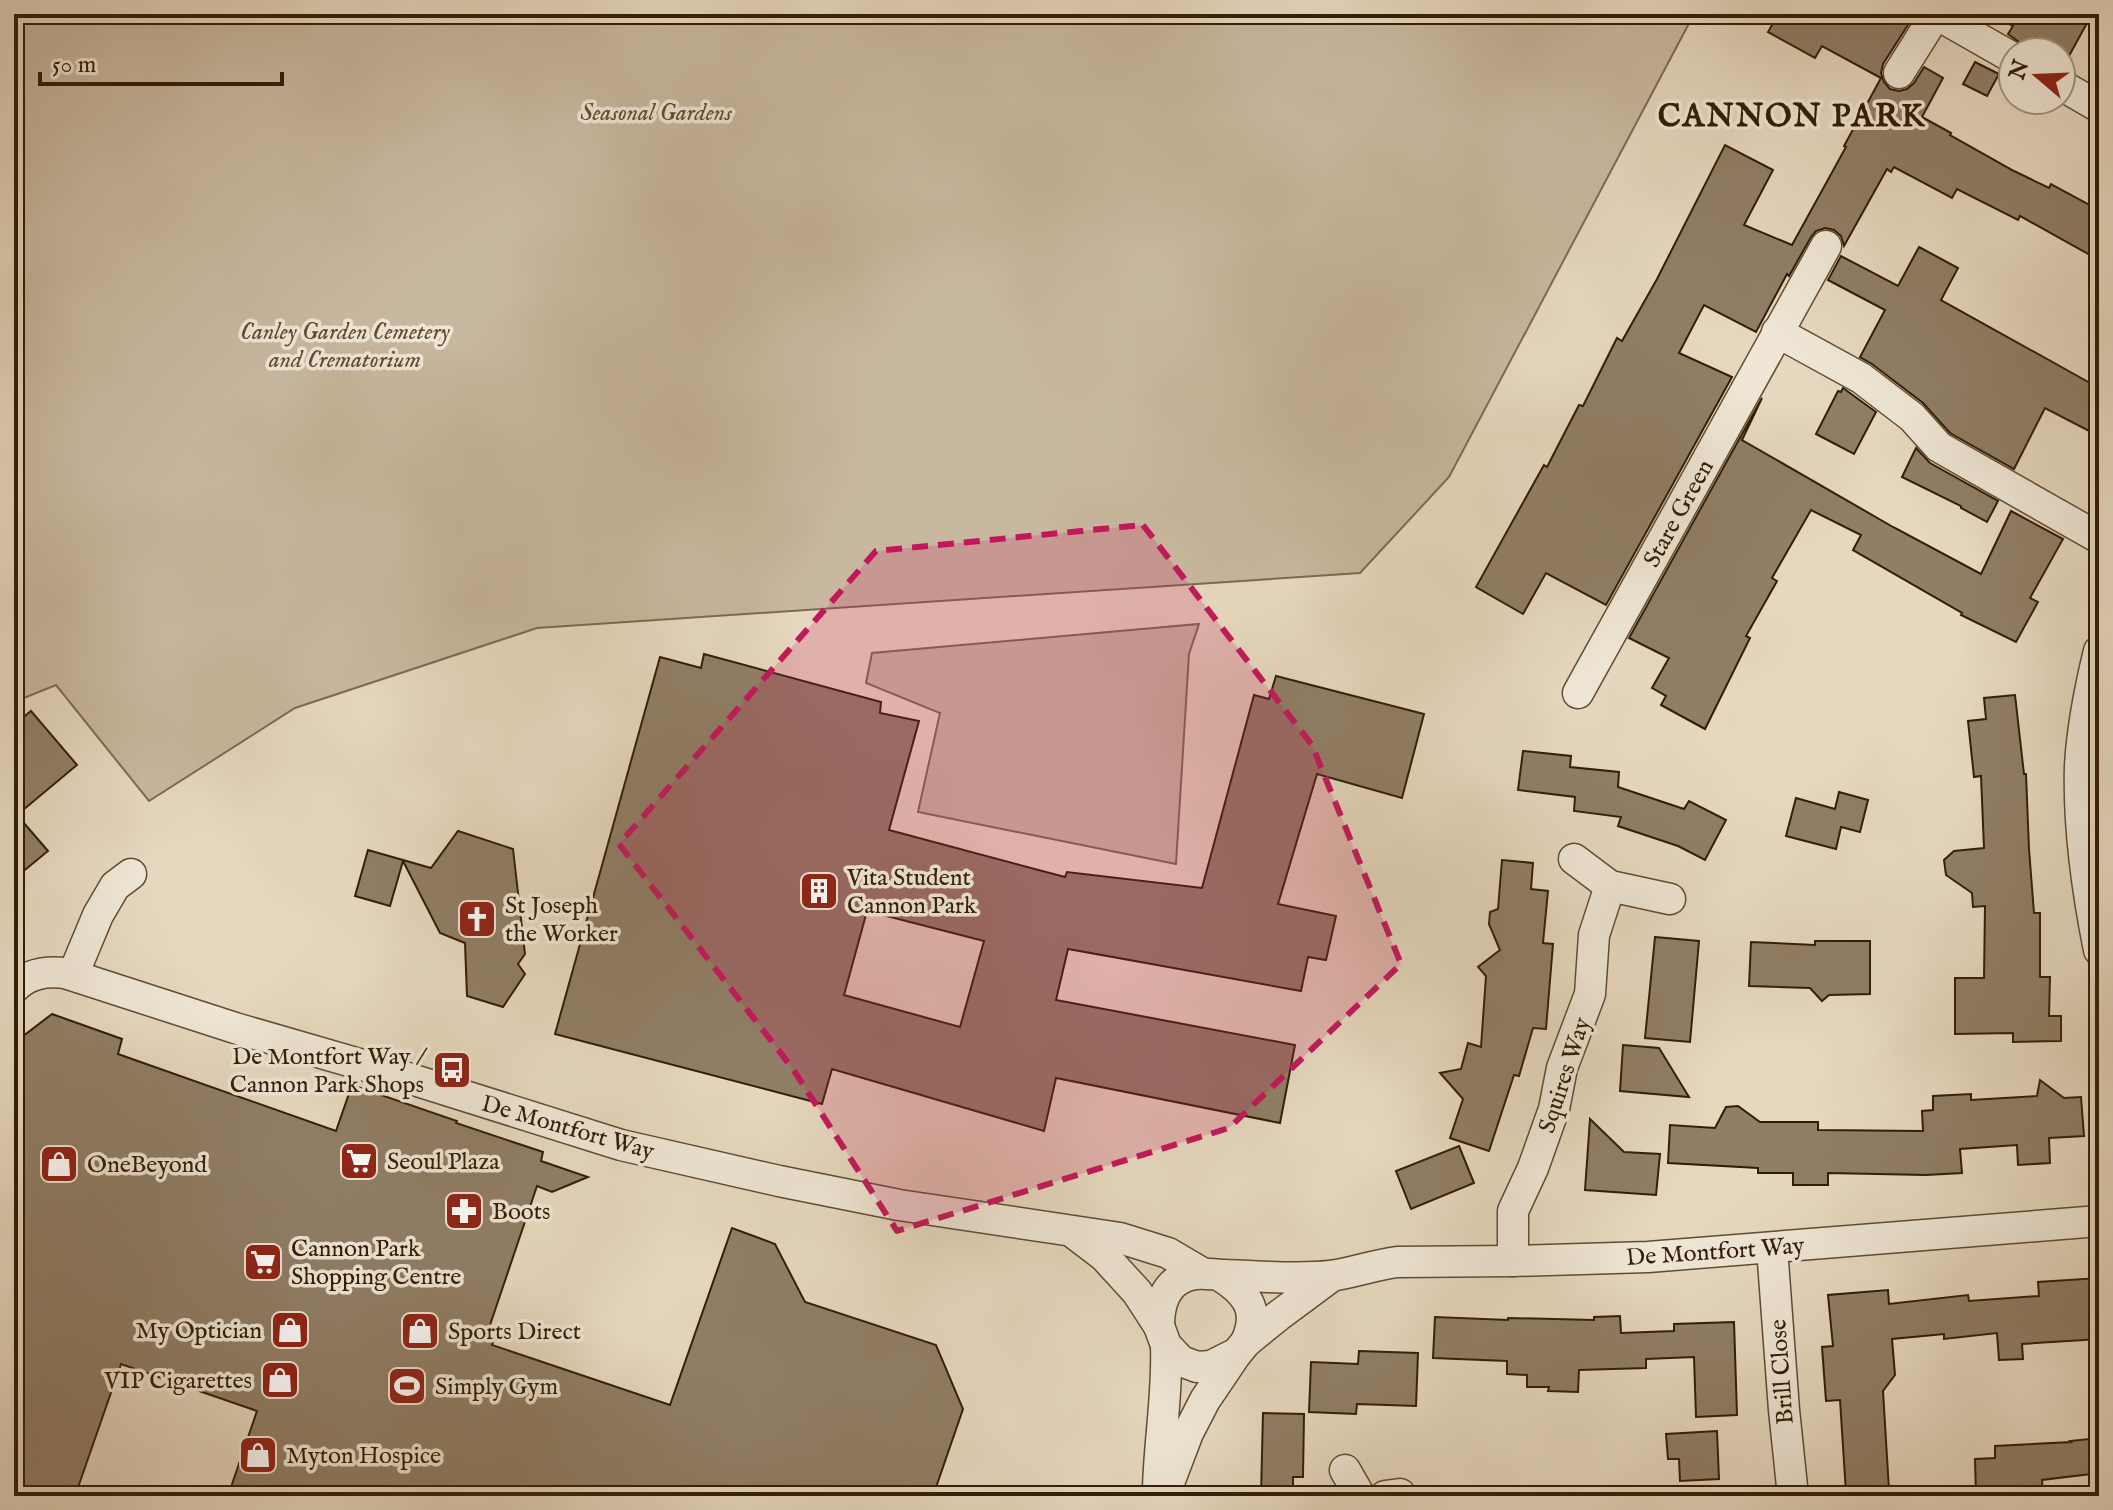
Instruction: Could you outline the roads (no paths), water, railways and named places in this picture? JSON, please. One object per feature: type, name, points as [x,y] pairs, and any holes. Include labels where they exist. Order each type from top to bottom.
[{"type":"street","points":[[1899,73],[1936,14],[1997,49]]},
{"type":"street","points":[[2077,94],[2099,107]]},
{"type":"street","name":"Stare Green","points":[[1578,693],[1826,246]]},
{"type":"street","points":[[1777,332],[1861,378],[1912,417],[1939,447],[2099,538]]},
{"type":"street","points":[[2099,651],[2080,765],[2080,814],[2092,862],[2099,950]]},
{"type":"street","points":[[1574,859],[1610,886],[1670,899]]},
{"type":"street","points":[[73,975],[98,915],[115,886],[131,874]]},
{"type":"street","name":"Squires Way","points":[[1513,1261],[1513,1211],[1533,1168],[1554,1109],[1562,1068],[1590,994],[1594,935],[1610,886]]},
{"type":"street","name":"De Montfort Way","points":[[14,988],[24,979],[43,972],[73,975],[235,1028],[621,1145],[899,1205],[1120,1238],[1168,1253],[1233,1284],[1250,1303],[1252,1320],[1241,1347]]},
{"type":"street","name":"De Montfort Way","points":[[1162,1336],[1159,1308],[1169,1287],[1187,1276],[1332,1276],[1397,1262],[1648,1257],[2099,1221]]},
{"type":"street","name":"De Montfort Way","points":[[1074,1232],[1112,1264],[1137,1292],[1162,1336],[1181,1361],[1197,1367],[1211,1366],[1241,1347],[1332,1276]]},
{"type":"street","name":"Brill Close","points":[[1772,1248],[1793,1496]]},
{"type":"street","points":[[1161,1496],[1159,1455],[1167,1374],[1162,1336]]},
{"type":"street","points":[[1161,1496],[1205,1400],[1241,1347]]},
{"type":"place","name":"Vita Student Cannon Park","points":[[819,891]]},
{"type":"place","name":"St Joseph the Worker","points":[[477,919]]},
{"type":"place","name":"De Montfort Way / Cannon Park Shops","points":[[452,1070]]},
{"type":"place","name":"Seoul Plaza","points":[[359,1161]]},
{"type":"place","name":"OneBeyond","points":[[59,1164]]},
{"type":"place","name":"Boots","points":[[464,1211]]},
{"type":"place","name":"Cannon Park Shopping Centre","points":[[263,1262]]},
{"type":"place","name":"My Optician","points":[[290,1330]]},
{"type":"place","name":"Sports Direct","points":[[420,1331]]},
{"type":"place","name":"VIP Cigarettes","points":[[280,1380]]},
{"type":"place","name":"Simply Gym","points":[[407,1386]]},
{"type":"place","name":"Myton Hospice","points":[[258,1455]]},
{"type":"district","name":"CANNON PARK","points":[[1792,115]]},
{"type":"park label","name":"Seasonal Gardens","points":[[656,112]]},
{"type":"park label","name":"Canley Garden Cemetery and Crematorium","points":[[345,345]]}]
